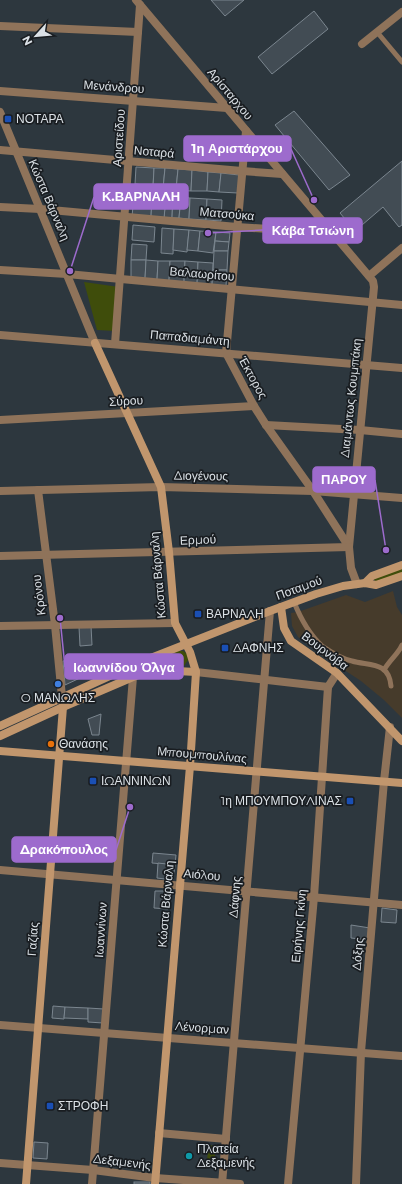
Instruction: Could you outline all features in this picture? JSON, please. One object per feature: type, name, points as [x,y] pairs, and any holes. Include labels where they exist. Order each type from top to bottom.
[{"type":"street","name":"Αριστείδου","points":[[115,344],[121,280],[138,32],[138,3]]},
{"type":"street","name":"Αρίσταρχου","points":[[138,3],[369,276]]},
{"type":"street","points":[[362,44],[402,12]]},
{"type":"street","points":[[0,26],[138,32]]},
{"type":"street","name":"Μενάνδρου","points":[[0,90],[227,108]]},
{"type":"street","name":"Κώστα Βάρναλη","points":[[0,112],[15,152],[95,342],[162,487],[175,623],[193,660],[196,672],[190,766],[155,1181]]},
{"type":"street","name":"Έκτορος","points":[[246,131],[226,353],[254,406],[266,425],[313,491],[349,547],[351,568],[361,583]]},
{"type":"street","name":"Νοταρά","points":[[0,150],[282,174]]},
{"type":"street","name":"Ματσούκα","points":[[0,207],[40,209],[237,227],[332,233]]},
{"type":"street","points":[[369,276],[402,248]]},
{"type":"street","name":"Βαλαωρίτου","points":[[0,270],[67,274],[402,305]]},
{"type":"street","name":"Διαμάντως Κουμπάκη","points":[[349,547],[373,302],[374,287],[369,276]]},
{"type":"street","name":"Παπαδιαμάντη","points":[[0,335],[402,368]]},
{"type":"street","name":"Σύρου","points":[[0,420],[254,406]]},
{"type":"street","points":[[266,425],[360,430],[402,434]]},
{"type":"street","name":"Διογένους","points":[[0,491],[162,487],[313,491],[402,498]]},
{"type":"street","name":"Κρόνου","points":[[38,490],[63,696]]},
{"type":"street","name":"Ερμού","points":[[0,556],[349,547]]},
{"type":"street","name":"Ποταμού","points":[[361,583],[372,576],[402,565]]},
{"type":"street","name":"Ποταμού","points":[[0,726],[138,663],[294,602],[329,590],[361,583],[376,585],[402,576]]},
{"type":"street","name":"Βουρνόβα","points":[[281,607],[284,628],[291,641],[337,673],[402,740]]},
{"type":"street","name":"Δάφνης","points":[[222,1183],[270,611]]},
{"type":"street","points":[[0,626],[175,623]]},
{"type":"street","points":[[0,736],[133,677],[157,670],[196,672],[328,687]]},
{"type":"street","name":"Ειρήνης Γκίνη","points":[[288,1184],[314,897],[328,687],[337,673]]},
{"type":"street","name":"Ιωαννίνων","points":[[92,1184],[133,677]]},
{"type":"street","name":"Γαζίας","points":[[26,1184],[63,696]]},
{"type":"street","name":"Δόξης","points":[[356,1184],[361,1052],[390,727]]},
{"type":"street","name":"Μπουμπουλίνας","points":[[0,751],[402,783]]},
{"type":"street","name":"Αιόλου","points":[[0,870],[402,904]]},
{"type":"street","name":"Λένορμαν","points":[[0,1025],[402,1056]]},
{"type":"street","points":[[159,1133],[226,1139]]},
{"type":"street","name":"Δεξαμενής","points":[[0,1162],[93,1170],[155,1181],[240,1184]]},
{"type":"lane","points":[[377,32],[402,62]]},
{"type":"lane","points":[[294,602],[305,624],[322,645],[341,657],[352,661],[379,665],[391,680],[392,686]]},
{"type":"lane","points":[[384,670],[390,660],[400,650],[402,645]]},
{"type":"shaded area","points":[[393,591],[397,607],[402,615],[402,718],[384,700],[361,681],[323,656],[298,637],[292,626],[291,613],[298,612],[346,595],[365,602]]},
{"type":"green space","points":[[84,282],[119,287],[115,331],[97,330]]},
{"type":"green space","points":[[402,568],[402,574],[376,583],[374,579]]},
{"type":"green space","points":[[178,651],[183,651],[187,654],[188,660],[184,666],[156,664],[157,660]]},
{"type":"green space","points":[[208,1145],[216,1146],[214,1165],[207,1164]]},
{"type":"building","points":[[211,0],[244,0],[225,16]]},
{"type":"building","points":[[314,11],[328,29],[272,74],[258,57]]},
{"type":"building","points":[[294,111],[350,175],[329,190],[275,125]]},
{"type":"building","points":[[402,161],[402,225],[399,227],[383,207],[355,231],[340,213]]},
{"type":"building","points":[[136,167],[154,168],[153,186],[135,184]]},
{"type":"building","points":[[154,168],[165,168],[163,188],[153,188]]},
{"type":"building","points":[[165,168],[178,169],[176,189],[163,189]]},
{"type":"building","points":[[178,169],[192,170],[191,191],[176,190]]},
{"type":"building","points":[[192,170],[208,172],[207,191],[191,191]]},
{"type":"building","points":[[208,172],[221,173],[219,192],[207,191]]},
{"type":"building","points":[[221,173],[239,175],[238,193],[219,192]]},
{"type":"building","points":[[135,184],[153,186],[152,199],[134,197]]},
{"type":"building","points":[[166,194],[173,194],[172,218],[164,218]]},
{"type":"building","points":[[173,194],[181,195],[179,218],[172,218]]},
{"type":"building","points":[[134,197],[152,199],[151,217],[132,216]]},
{"type":"building","points":[[152,197],[166,198],[164,218],[151,217]]},
{"type":"building","points":[[181,197],[190,198],[189,219],[179,218]]},
{"type":"building","points":[[190,198],[207,199],[206,220],[189,219]]},
{"type":"building","points":[[207,199],[222,200],[221,221],[206,220]]},
{"type":"building","points":[[133,225],[155,227],[154,242],[132,240]]},
{"type":"building","points":[[162,228],[174,229],[173,254],[161,253]]},
{"type":"building","points":[[174,229],[189,230],[187,252],[173,250]]},
{"type":"building","points":[[189,230],[200,231],[198,251],[187,250]]},
{"type":"building","points":[[200,231],[216,232],[213,253],[198,251]]},
{"type":"building","points":[[216,232],[230,233],[229,242],[215,241]]},
{"type":"building","points":[[215,241],[229,242],[228,251],[214,251]]},
{"type":"building","points":[[132,244],[147,245],[146,260],[131,260]]},
{"type":"building","points":[[214,251],[228,251],[227,270],[213,270]]},
{"type":"building","points":[[131,260],[146,260],[145,279],[131,278]]},
{"type":"building","points":[[146,260],[158,261],[157,280],[145,279]]},
{"type":"building","points":[[158,261],[170,261],[169,281],[157,280]]},
{"type":"building","points":[[170,261],[185,261],[184,282],[169,281]]},
{"type":"building","points":[[185,261],[198,262],[197,285],[184,282]]},
{"type":"building","points":[[198,262],[213,263],[212,285],[197,285]]},
{"type":"building","points":[[213,270],[227,270],[226,286],[212,285]]},
{"type":"building","points":[[91,626],[92,645],[80,646],[79,627]]},
{"type":"building","points":[[87,657],[95,671],[65,685],[63,661]]},
{"type":"building","points":[[101,714],[99,735],[92,735],[88,719]]},
{"type":"building","points":[[153,853],[176,855],[175,865],[152,863]]},
{"type":"building","points":[[158,863],[175,865],[173,880],[157,878]]},
{"type":"building","points":[[155,891],[169,891],[168,909],[154,908]]},
{"type":"building","points":[[382,908],[397,910],[396,923],[381,922]]},
{"type":"building","points":[[351,925],[370,928],[369,940],[351,938]]},
{"type":"building","points":[[53,1006],[65,1007],[64,1019],[52,1018]]},
{"type":"building","points":[[65,1007],[88,1008],[88,1019],[64,1018]]},
{"type":"building","points":[[88,1008],[104,1009],[103,1023],[88,1022]]},
{"type":"building","points":[[34,1142],[48,1143],[47,1159],[33,1158]]},
{"type":"building","points":[[134,1182],[150,1182],[150,1184],[134,1184]]},
{"type":"place","name":"ΝΟΤΑΡΑ","points":[[8,119]]},
{"type":"place","name":"1η Αριστάρχου","points":[[314,200]]},
{"type":"place","name":"Κάβα Τσιώνη","points":[[208,233]]},
{"type":"place","name":"Κ.ΒΑΡΝΑΛΗ","points":[[70,271]]},
{"type":"place","name":"ΠΑΡΟΥ","points":[[386,550]]},
{"type":"place","name":"ΒΑΡΝΑΛΗ","points":[[198,614]]},
{"type":"place","name":"Ιωαννίδου Όλγα","points":[[60,618]]},
{"type":"place","name":"ΔΑΦΝΗΣ","points":[[225,648]]},
{"type":"place","name":"O ΜΑΝΩΛΗΣ","points":[[58,684]]},
{"type":"place","name":"Θανάσης","points":[[51,744]]},
{"type":"place","name":"ΙΩΑΝΝΙΝΩΝ","points":[[93,781]]},
{"type":"place","name":"1η ΜΠΟΥΜΠΟΥΛΙΝΑΣ","points":[[350,801]]},
{"type":"place","name":"Δρακόπουλος","points":[[130,807]]},
{"type":"place","name":"ΣΤΡΟΦΗ","points":[[50,1106]]},
{"type":"place","name":"Πλατεία Δεξαμενής","points":[[189,1156]]}]
